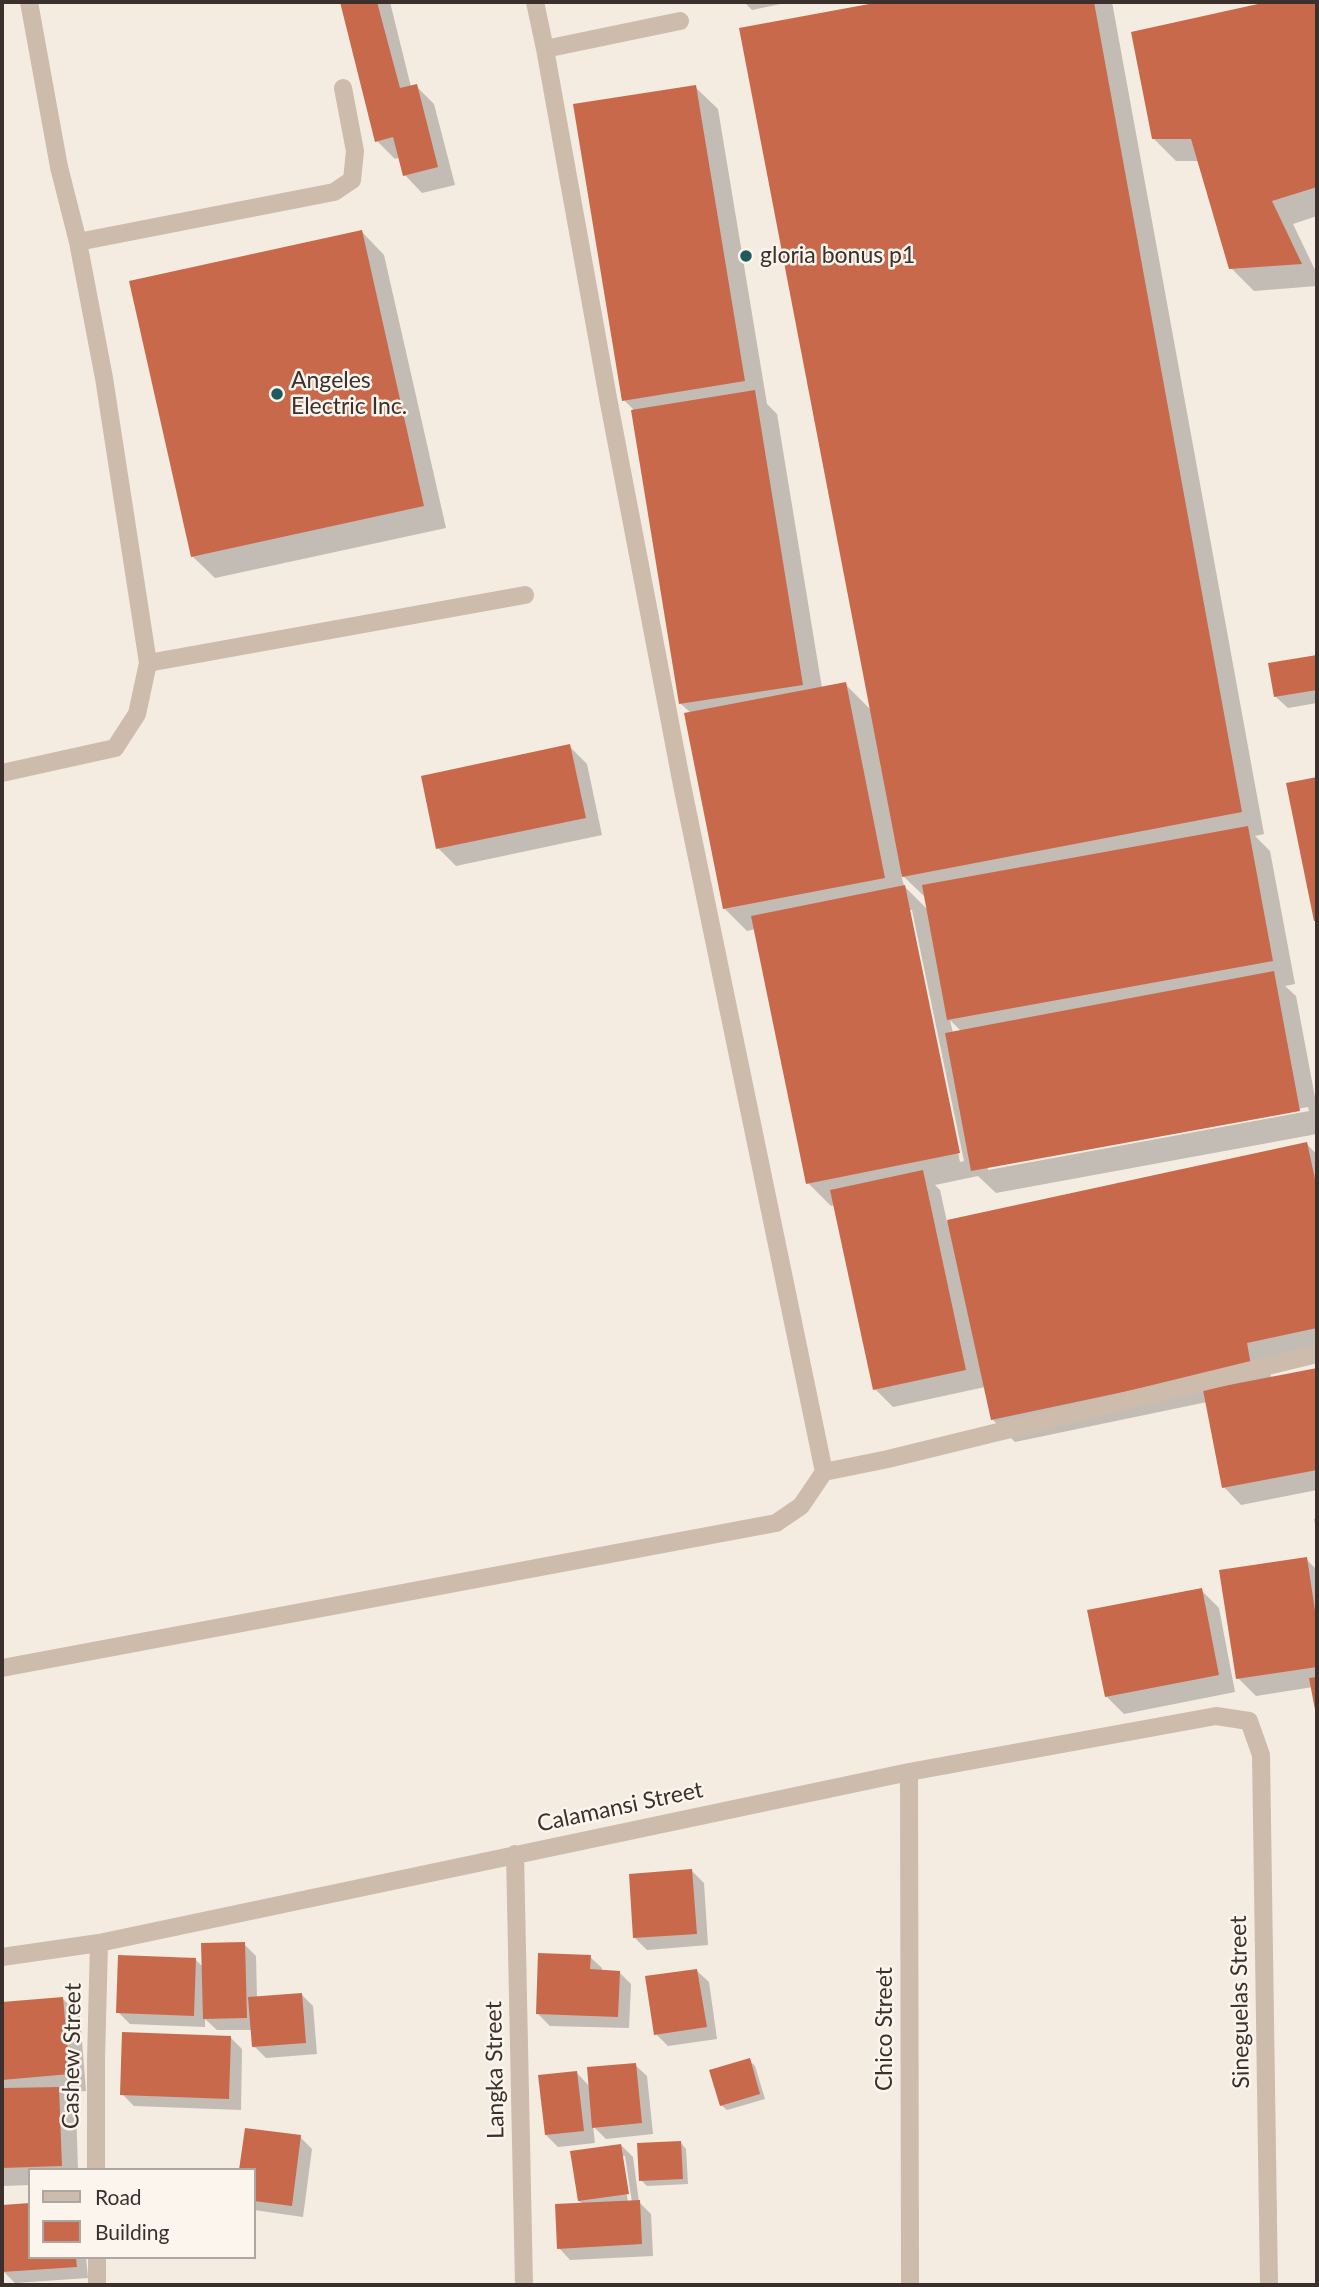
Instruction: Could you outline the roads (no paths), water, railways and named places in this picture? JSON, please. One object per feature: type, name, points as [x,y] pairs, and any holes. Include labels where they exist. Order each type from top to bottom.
[{"type":"street","points":[[2,773],[115,748],[137,715],[148,663],[103,378],[29,2]]},
{"type":"street","points":[[534,2],[682,785],[824,1472]]},
{"type":"street","points":[[545,49],[680,21]]},
{"type":"street","points":[[78,242],[334,192],[352,180],[355,151],[343,88]]},
{"type":"street","points":[[148,663],[525,596]]},
{"type":"street","points":[[2,1668],[776,1523],[801,1506],[824,1472],[1317,1354]]},
{"type":"street","name":"Calamansi Street","points":[[2,1957],[99,1943],[909,1772],[1216,1716],[1249,1721]]},
{"type":"street","name":"Sineguelas Street","points":[[1249,1721],[1261,1755],[1269,2285]]},
{"type":"street","name":"Chico Street","points":[[909,1772],[910,2285]]},
{"type":"street","name":"Langka Street","points":[[515,1854],[524,2285]]},
{"type":"street","name":"Cashew Street","points":[[96,2168],[99,1943]]},
{"type":"street","points":[[97,2259],[97,2285]]},
{"type":"place","name":"gloria bonus p1","points":[[746,256]]},
{"type":"place","name":"Angeles Electric Inc.","points":[[277,394]]}]
